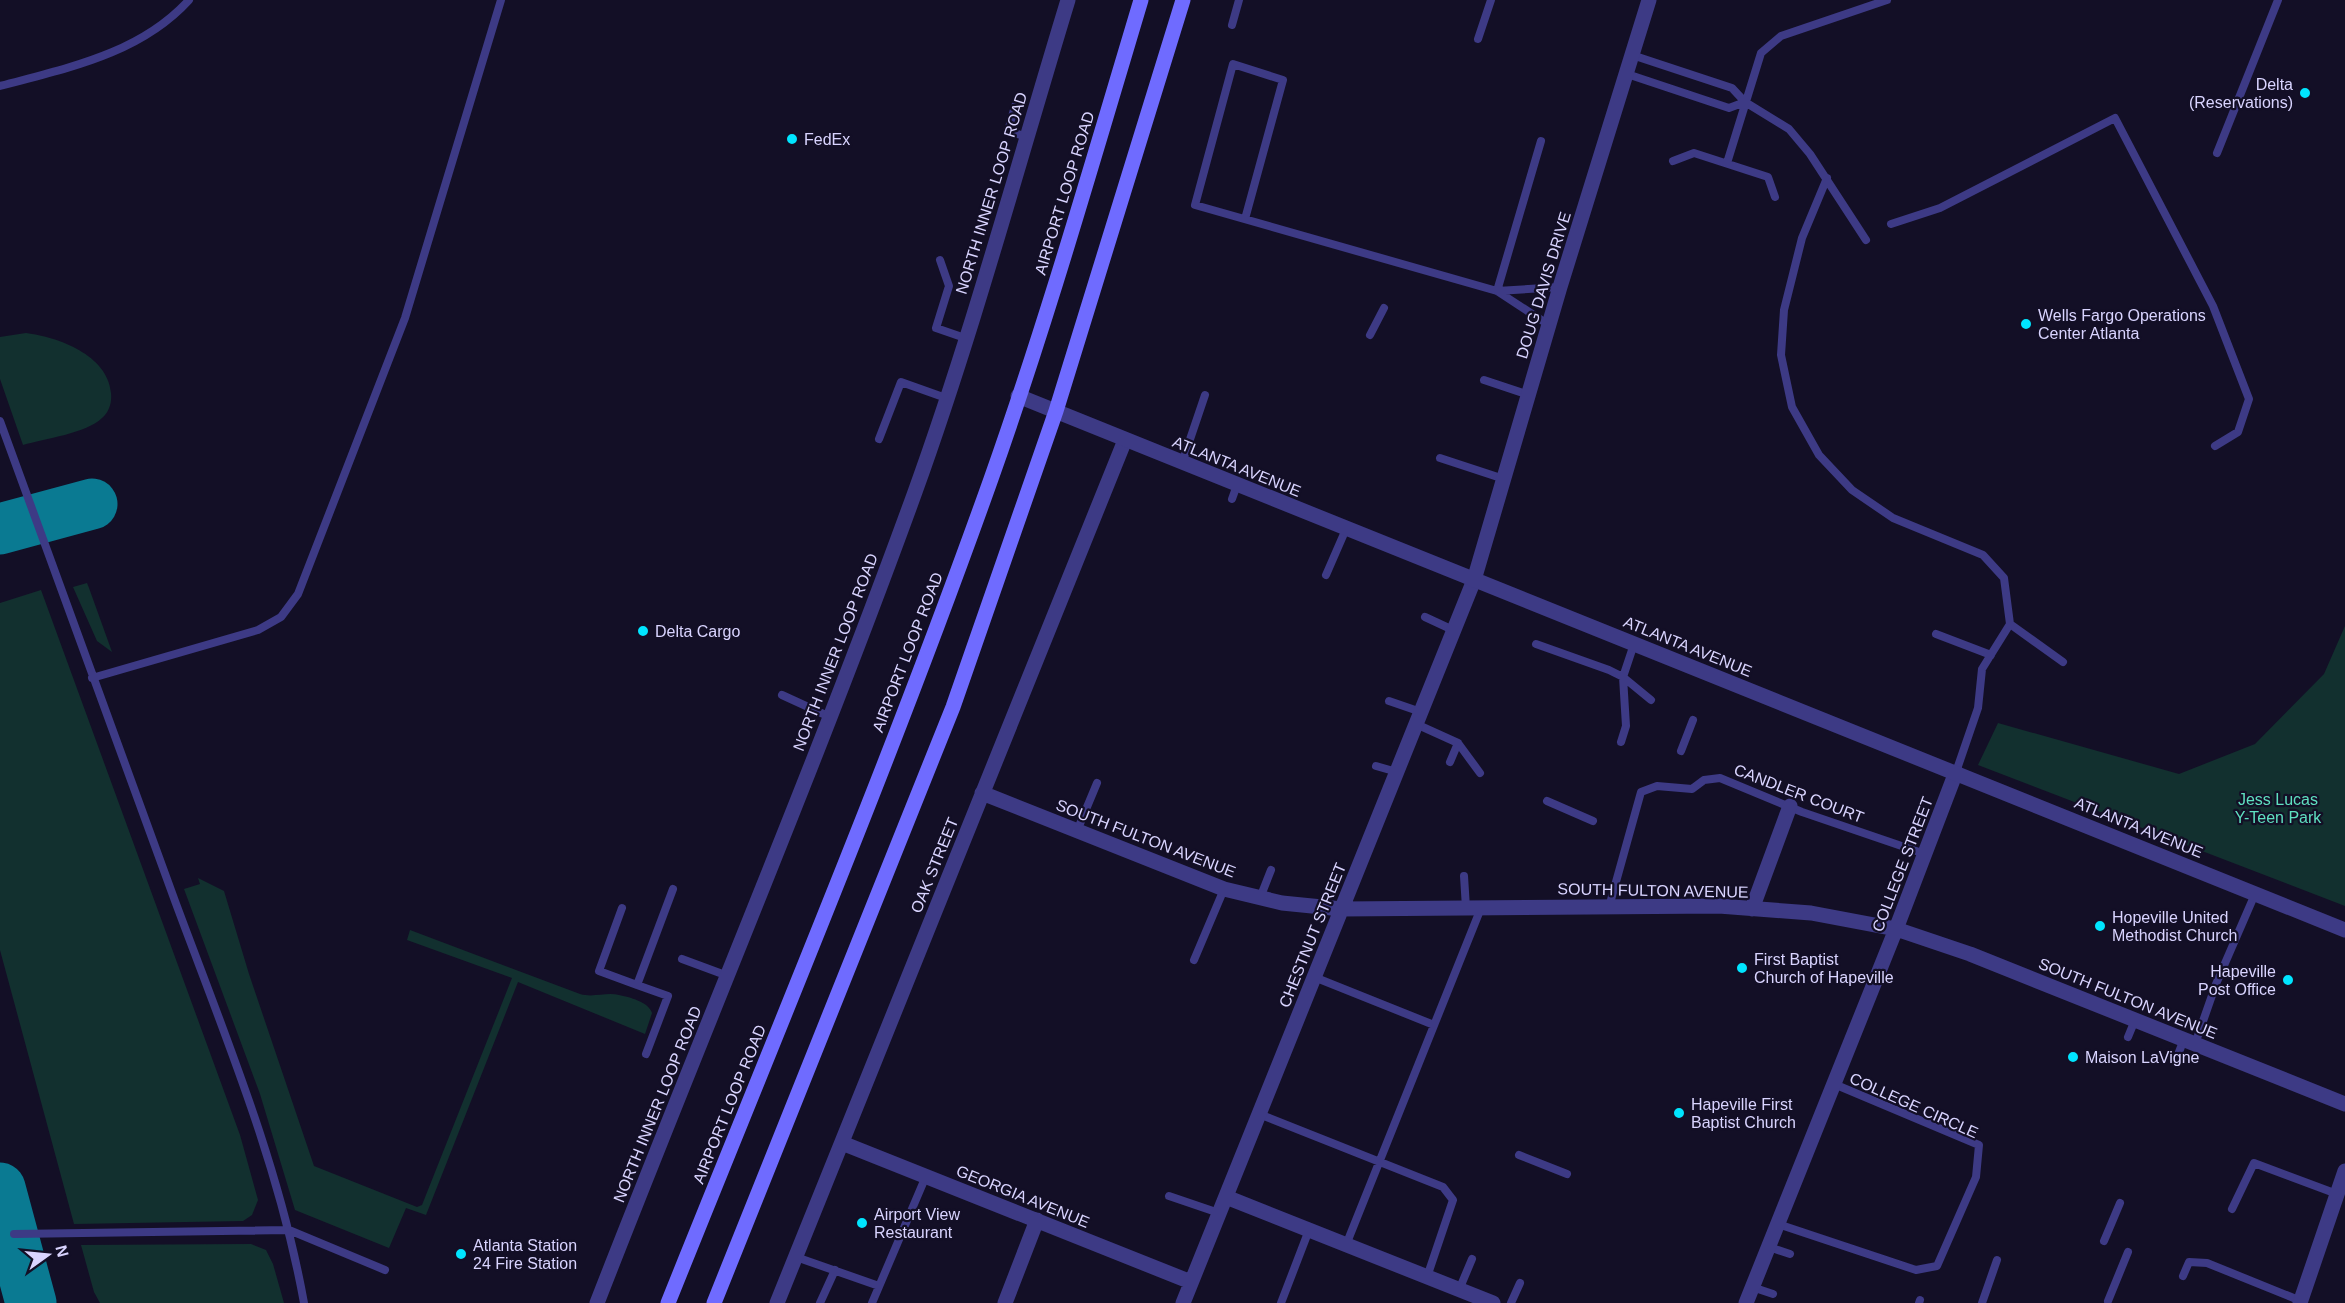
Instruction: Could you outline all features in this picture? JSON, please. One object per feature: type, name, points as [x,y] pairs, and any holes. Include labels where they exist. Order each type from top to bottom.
[{"type":"main road","name":"AIRPORT LOOP ROAD","points":[[668,1303],[897,730],[992,477],[1079,208],[1141,0]]},
{"type":"main road","points":[[714,1303],[952,707],[1056,411],[1183,0]]},
{"type":"street","name":"NORTH INNER LOOP ROAD","points":[[597,1303],[830,717],[915,490],[946,399],[1068,0]]},
{"type":"street","name":"DOUG DAVIS DRIVE","points":[[1474,580],[1560,286],[1649,0]]},
{"type":"street","name":"ATLANTA AVENUE","points":[[1018,396],[1182,463],[1234,492],[1346,529],[2345,930]]},
{"type":"street","name":"OAK STREET","points":[[777,1303],[1125,440]]},
{"type":"street","name":"CHESTNUT STREET","points":[[1183,1303],[1474,580]]},
{"type":"street","name":"COLLEGE STREET","points":[[1746,1303],[1896,929],[1956,772]]},
{"type":"street","name":"SOUTH FULTON AVENUE","points":[[982,793],[1224,889],[1282,903],[1342,909],[1719,906],[1811,913],[1896,929],[1971,954],[2135,1020],[2186,1045],[2345,1104]]},
{"type":"street","points":[[1752,909],[1790,806]]},
{"type":"street","name":"GEORGIA AVENUE","points":[[842,1143],[1191,1282]]},
{"type":"street","points":[[2301,1302],[2345,1171]]},
{"type":"street","points":[[1226,1197],[1493,1303]]},
{"type":"street","points":[[1005,1303],[1037,1220]]},
{"type":"lane","points":[[0,86],[108,54],[145,37],[180,10],[189,0]]},
{"type":"lane","points":[[92,678],[258,630],[281,617],[298,594],[405,318],[501,0]]},
{"type":"lane","points":[[1232,25],[1239,0]]},
{"type":"lane","points":[[1478,39],[1491,0]]},
{"type":"lane","points":[[1727,163],[1761,53],[1781,36],[1887,0]]},
{"type":"lane","points":[[2217,153],[2278,0]]},
{"type":"lane","points":[[1632,55],[1732,88],[1744,102],[1789,129],[1827,178],[1866,240]]},
{"type":"lane","points":[[1245,219],[1283,80],[1233,64],[1195,205],[1497,291],[1549,325]]},
{"type":"lane","points":[[1627,74],[1729,108],[1744,102]]},
{"type":"lane","points":[[1015,106],[1008,131],[1027,137]]},
{"type":"lane","points":[[1891,224],[1940,208],[2115,118],[2213,306],[2249,399],[2238,432],[2215,446]]},
{"type":"lane","points":[[1497,291],[1541,141]]},
{"type":"lane","points":[[1673,161],[1694,153],[1768,177],[1775,197]]},
{"type":"lane","points":[[1827,178],[1802,238],[1784,310],[1781,355],[1792,407],[1819,455],[1852,490],[1893,518],[1983,555],[2004,578],[2010,624],[1982,669],[1978,708],[1956,772]]},
{"type":"lane","points":[[940,260],[949,286],[936,328],[965,338]]},
{"type":"lane","points":[[1497,291],[1560,286]]},
{"type":"lane","points":[[1370,335],[1384,308]]},
{"type":"lane","points":[[1484,380],[1529,396]]},
{"type":"lane","points":[[879,439],[901,382],[946,399]]},
{"type":"lane","points":[[1182,463],[1205,395]]},
{"type":"lane","points":[[0,421],[92,678],[251,1106],[289,1230],[304,1303]]},
{"type":"lane","points":[[1440,458],[1504,479]]},
{"type":"lane","points":[[1326,575],[1346,529]]},
{"type":"lane","points":[[1425,617],[1454,630]]},
{"type":"lane","points":[[2010,624],[2063,662]]},
{"type":"lane","points":[[1936,634],[1991,655]]},
{"type":"lane","points":[[1536,644],[1623,677],[1651,700]]},
{"type":"lane","points":[[1621,742],[1626,726],[1623,677],[1634,644]]},
{"type":"lane","points":[[782,695],[830,717]]},
{"type":"lane","points":[[1389,701],[1458,743],[1480,773]]},
{"type":"lane","points":[[1681,751],[1693,720]]},
{"type":"lane","points":[[1450,762],[1458,743]]},
{"type":"lane","points":[[1376,766],[1397,772]]},
{"type":"lane","name":"CANDLER COURT","points":[[1609,907],[1641,792],[1657,786],[1692,789],[1704,780],[1720,777],[1790,806],[1925,854]]},
{"type":"lane","points":[[1077,831],[1097,783]]},
{"type":"lane","points":[[1547,801],[1593,821]]},
{"type":"lane","points":[[1260,898],[1271,870]]},
{"type":"lane","points":[[1346,1245],[1434,1024],[1473,908],[1464,876]]},
{"type":"lane","points":[[1194,960],[1224,889]]},
{"type":"lane","points":[[637,986],[673,890]]},
{"type":"lane","points":[[2186,1045],[2216,984],[2255,894]]},
{"type":"lane","points":[[622,908],[599,971],[668,996],[646,1054]]},
{"type":"lane","points":[[682,959],[728,976]]},
{"type":"lane","points":[[1314,977],[1434,1024]]},
{"type":"lane","points":[[2128,1037],[2135,1020]]},
{"type":"lane","name":"COLLEGE CIRCLE","points":[[1778,1224],[1916,1270],[1937,1266],[1976,1177],[1979,1145],[1834,1084]]},
{"type":"lane","points":[[1259,1114],[1443,1187],[1453,1200],[1427,1277]]},
{"type":"lane","points":[[1520,1155],[1567,1174]]},
{"type":"lane","points":[[2232,1209],[2254,1163],[2337,1194]]},
{"type":"lane","points":[[872,1303],[926,1176]]},
{"type":"lane","points":[[1169,1196],[1219,1213]]},
{"type":"lane","points":[[2104,1241],[2120,1203]]},
{"type":"lane","points":[[14,1234],[289,1230],[385,1270]]},
{"type":"lane","points":[[1281,1303],[1309,1230]]},
{"type":"lane","points":[[1769,1247],[1790,1254]]},
{"type":"lane","points":[[2108,1301],[2128,1252]]},
{"type":"lane","points":[[796,1257],[879,1286]]},
{"type":"lane","points":[[1460,1290],[1472,1259]]},
{"type":"lane","points":[[1982,1303],[1997,1260]]},
{"type":"lane","points":[[2183,1276],[2189,1262],[2207,1263],[2301,1302]]},
{"type":"lane","points":[[820,1303],[835,1270]]},
{"type":"lane","points":[[1511,1303],[1520,1283]]},
{"type":"lane","points":[[1752,1287],[1773,1294]]},
{"type":"green space","points":[[26,333],[52,339],[79,350],[101,368],[108,380],[111,393],[108,410],[102,418],[76,432],[23,445],[0,379],[0,337]]},
{"type":"green space","points":[[87,583],[112,652],[97,641],[73,587]]},
{"type":"green space","points":[[41,590],[240,1135],[258,1200],[252,1215],[243,1221],[74,1224],[0,950],[0,603]]},
{"type":"green space","name":"Jess Lucas Y-Teen Park","points":[[2345,626],[2345,906],[1978,765],[1998,723],[2179,774],[2255,744],[2324,674]]},
{"type":"green space","points":[[198,878],[224,891],[249,974],[314,1166],[417,1207],[422,1205],[512,978],[407,940],[410,930],[580,994],[614,994],[633,999],[643,1003],[652,1013],[645,1034],[518,982],[426,1215],[406,1208],[389,1248],[295,1210],[260,1094],[184,889],[200,884]]},
{"type":"green space","points":[[251,1244],[266,1250],[273,1264],[284,1303],[100,1303],[94,1292],[81,1245]]},
{"type":"taxiway","points":[[0,529],[92,504]]},
{"type":"taxiway","points":[[0,1188],[31,1303]]},
{"type":"place","name":"Delta (Reservations)","points":[[2305,93]]},
{"type":"place","name":"FedEx","points":[[792,139]]},
{"type":"place","name":"Wells Fargo Operations Center Atlanta","points":[[2026,324]]},
{"type":"place","name":"Delta Cargo","points":[[643,631]]},
{"type":"place","name":"Hopeville United Methodist Church","points":[[2100,926]]},
{"type":"place","name":"First Baptist Church of Hapeville","points":[[1742,968]]},
{"type":"place","name":"Hapeville Post Office","points":[[2288,980]]},
{"type":"place","name":"Maison LaVigne","points":[[2073,1057]]},
{"type":"place","name":"Hapeville First Baptist Church","points":[[1679,1113]]},
{"type":"place","name":"Airport View Restaurant","points":[[862,1223]]},
{"type":"place","name":"Atlanta Station 24 Fire Station","points":[[461,1254]]}]
